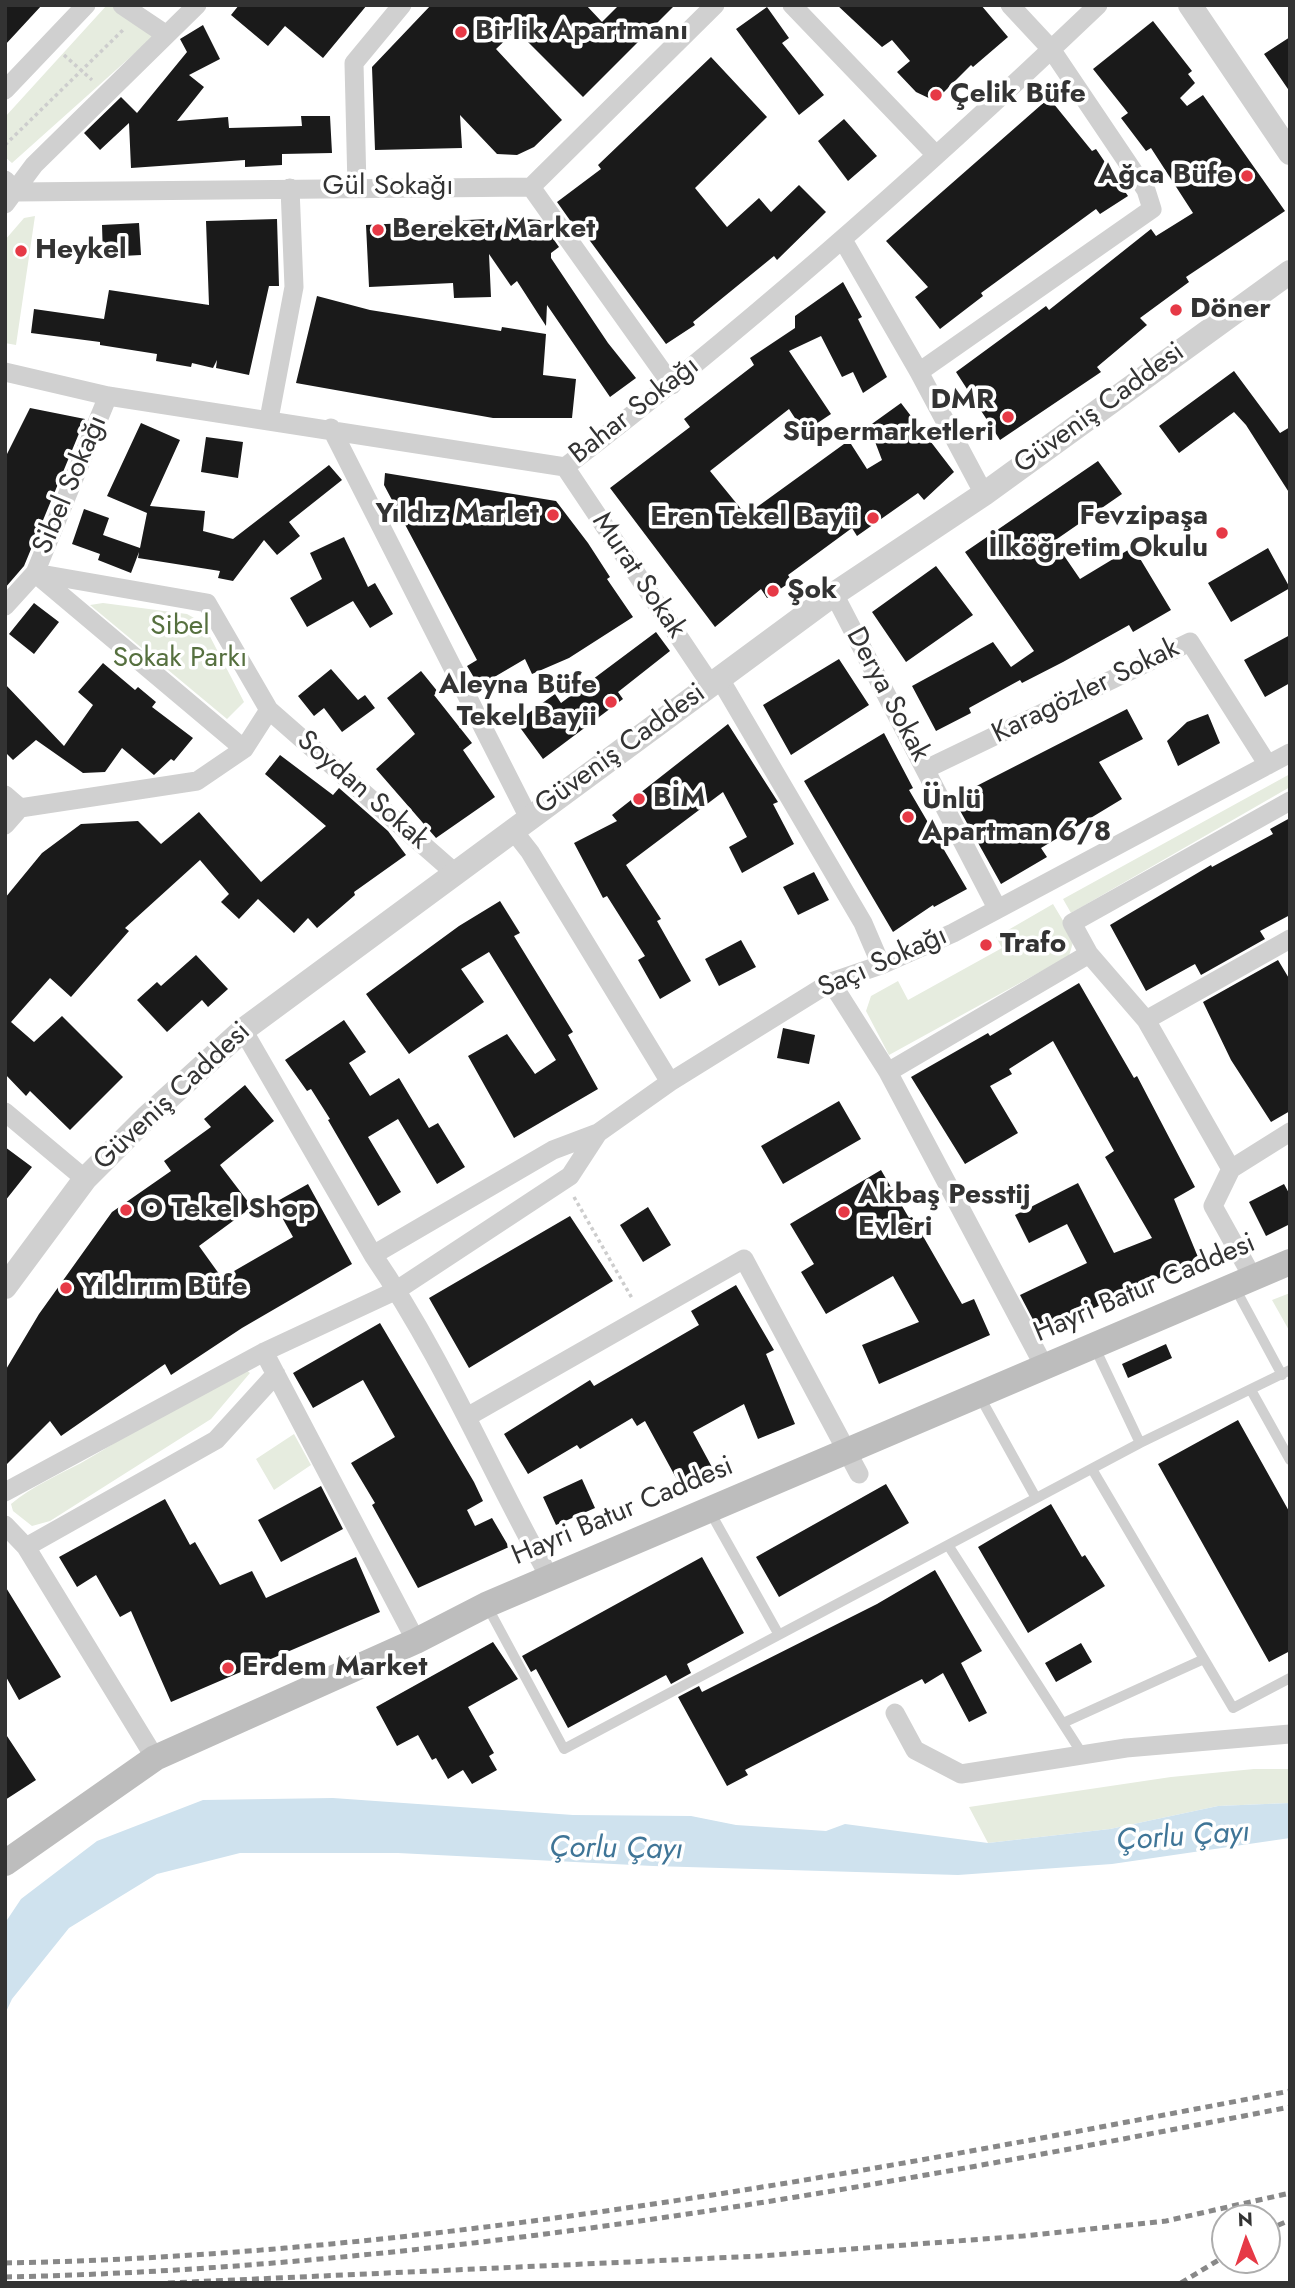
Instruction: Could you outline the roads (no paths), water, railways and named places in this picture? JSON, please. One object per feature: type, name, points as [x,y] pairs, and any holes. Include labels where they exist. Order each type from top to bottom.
[{"type":"main road","name":"Hayri Batur Caddesi","points":[[5,1863],[155,1758],[416,1641],[486,1605],[1290,1262]]},
{"type":"street","points":[[5,90],[86,5]]},
{"type":"street","points":[[9,192],[197,5]]},
{"type":"street","points":[[357,187],[354,63],[402,5]]},
{"type":"street","points":[[672,385],[531,187],[715,5]]},
{"type":"street","points":[[792,5],[936,155]]},
{"type":"street","points":[[919,372],[1152,209],[1146,190],[1051,49],[1010,5]]},
{"type":"street","name":"Bahar Sokağı","points":[[5,372],[108,396],[331,428],[565,467],[672,385],[843,240],[1098,5]]},
{"type":"street","points":[[1189,5],[1290,153]]},
{"type":"street","points":[[130,10],[165,34]]},
{"type":"street","name":"Gül Sokağı","points":[[9,192],[531,187]]},
{"type":"street","points":[[269,419],[294,287],[290,188]]},
{"type":"street","points":[[843,240],[919,372],[984,494]]},
{"type":"street","name":"Güveniş Caddesi","points":[[5,1287],[85,1179],[146,1118],[243,1030],[834,594],[984,494],[1290,272]]},
{"type":"street","name":"Sibel Sokağı","points":[[5,606],[35,573],[108,396]]},
{"type":"street","points":[[331,428],[521,824],[530,852],[670,1082]]},
{"type":"street","name":"Murat Sokak","points":[[565,467],[715,682],[863,923],[881,965]]},
{"type":"street","points":[[35,573],[244,749]]},
{"type":"street","name":"Soydan Sokak","points":[[35,573],[207,603],[269,710],[454,873]]},
{"type":"street","name":"Derya Sokak","points":[[834,594],[998,908]]},
{"type":"street","name":"Karagözler Sokak","points":[[926,769],[1190,642],[1268,765]]},
{"type":"street","points":[[5,825],[12,801],[137,792],[197,781],[244,749],[269,710]]},
{"type":"street","name":"Saçı Sokağı","points":[[598,1133],[670,1082],[831,982],[881,965],[953,933],[1290,753]]},
{"type":"street","points":[[1231,1169],[1146,1020],[1089,954],[1072,923],[1290,801]]},
{"type":"street","points":[[1146,1020],[1290,939]]},
{"type":"street","points":[[888,1073],[1089,954]]},
{"type":"street","points":[[831,982],[888,1073],[1044,1366]]},
{"type":"street","points":[[243,1030],[373,1255],[397,1290],[467,1417],[550,1578]]},
{"type":"street","points":[[5,1112],[85,1179]]},
{"type":"street","points":[[1243,1282],[1213,1206],[1231,1169],[1290,1132]]},
{"type":"street","points":[[373,1255],[553,1150],[598,1133]]},
{"type":"street","points":[[5,1492],[264,1352],[397,1290],[564,1180],[598,1133]]},
{"type":"street","points":[[467,1417],[744,1259],[859,1474]]},
{"type":"street","points":[[264,1352],[416,1641]]},
{"type":"street","points":[[26,1546],[216,1440],[276,1374]]},
{"type":"street","points":[[5,1525],[26,1546],[155,1758]]},
{"type":"street","points":[[895,1713],[915,1750],[961,1774],[1083,1755],[1236,1737],[1290,1734]]},
{"type":"lane","points":[[486,1605],[564,1749],[1140,1443],[1286,1372],[1243,1282]]},
{"type":"lane","points":[[1094,1344],[1140,1443]]},
{"type":"lane","points":[[1251,1390],[1290,1460]]},
{"type":"lane","points":[[978,1394],[1036,1498]]},
{"type":"lane","points":[[1091,1469],[1233,1708],[1290,1678]]},
{"type":"lane","points":[[708,1510],[779,1635]]},
{"type":"lane","points":[[948,1545],[1083,1755]]},
{"type":"lane","points":[[1063,1723],[1204,1659]]},
{"type":"water","name":"Çorlu Çayı","points":[[333,1798],[573,1815],[691,1816],[736,1825],[826,1831],[845,1824],[988,1843],[1110,1829],[1218,1806],[1290,1803],[1290,1838],[1112,1864],[958,1875],[653,1866],[398,1853],[240,1853],[157,1874],[69,1928],[12,1999],[5,2014],[5,1923],[21,1899],[97,1841],[203,1800]]},
{"type":"railway","points":[[5,2263],[167,2257],[329,2244],[490,2226],[811,2179],[1290,2091]]},
{"type":"railway","points":[[5,2277],[167,2270],[329,2258],[491,2241],[812,2194],[1290,2107]]},
{"type":"railway","points":[[168,2283],[760,2256],[1023,2236],[1166,2221],[1290,2193]]},
{"type":"railway","points":[[1281,2224],[1290,2220]]},
{"type":"railway","points":[[1181,2283],[1211,2265]]},
{"type":"place","name":"Birlik Apartmanı","points":[[461,32]]},
{"type":"place","name":"Çelik Büfe","points":[[936,95]]},
{"type":"place","name":"Ağca Büfe","points":[[1247,176]]},
{"type":"place","name":"Bereket Market","points":[[378,230]]},
{"type":"place","name":"Heykel","points":[[21,251]]},
{"type":"place","name":"Döner","points":[[1176,310]]},
{"type":"place","name":"DMR Süpermarketleri","points":[[1008,417]]},
{"type":"place","name":"Yıldız Marlet","points":[[553,515]]},
{"type":"place","name":"Eren Tekel Bayii","points":[[873,518]]},
{"type":"place","name":"Fevzipaşa İlköğretim Okulu","points":[[1222,533]]},
{"type":"place","name":"Şok","points":[[773,591]]},
{"type":"place","name":"Aleyna Büfe Tekel Bayii","points":[[611,702]]},
{"type":"place","name":"BİM","points":[[639,799]]},
{"type":"place","name":"Ünlü Apartman 6/8","points":[[908,817]]},
{"type":"place","name":"Trafo","points":[[986,945]]},
{"type":"place","name":"O Tekel Shop","points":[[126,1210]]},
{"type":"place","name":"Akbaş Pesstij Evleri","points":[[844,1212]]},
{"type":"place","name":"Yıldırım Büfe","points":[[66,1288]]},
{"type":"place","name":"Erdem Market","points":[[228,1668]]},
{"type":"park label","name":"Sibel Sokak Parkı","points":[[180,643]]}]
